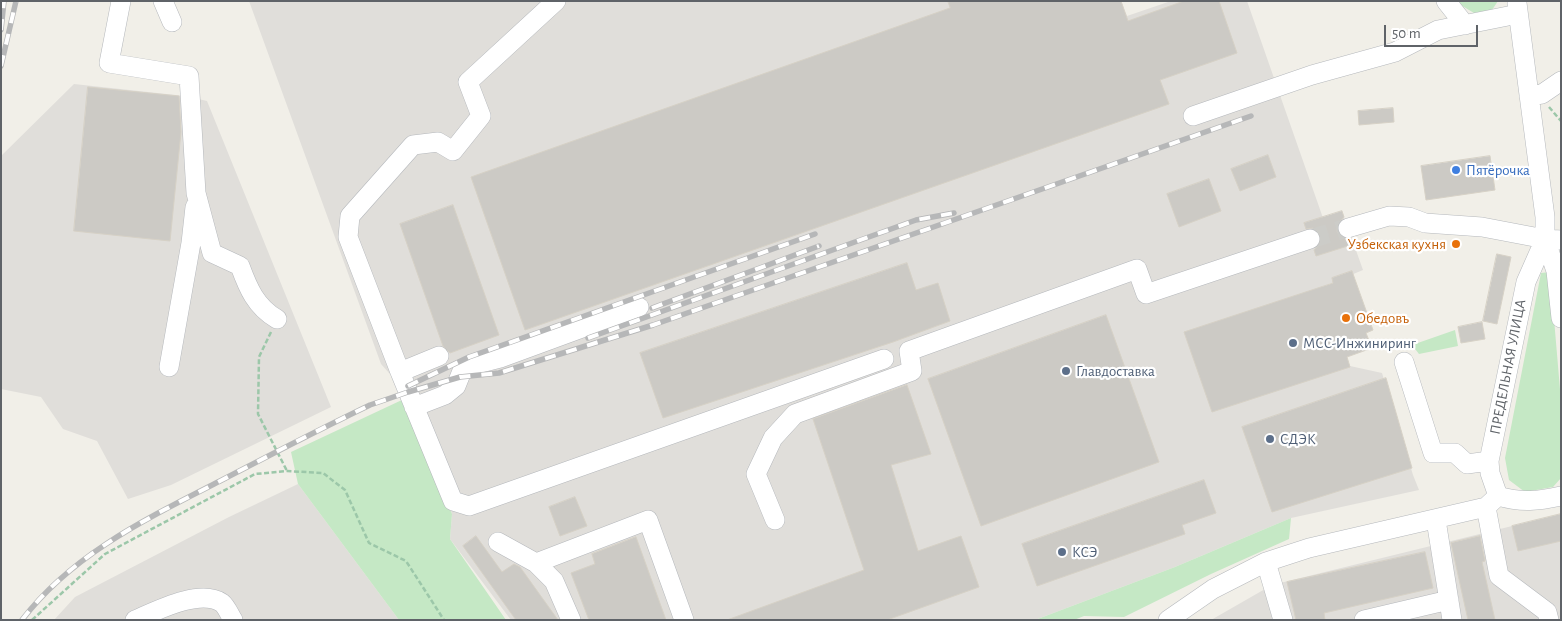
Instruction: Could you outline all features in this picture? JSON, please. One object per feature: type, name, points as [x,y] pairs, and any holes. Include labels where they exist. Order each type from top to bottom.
[{"type":"street","points":[[121,1],[109,63],[189,76],[196,193],[191,243],[169,367]]},
{"type":"street","points":[[163,1],[172,22]]},
{"type":"street","points":[[556,1],[468,82],[481,116],[453,150],[438,142],[413,145],[350,216],[348,237],[400,372],[453,501],[469,506],[884,359]]},
{"type":"street","points":[[1446,1],[1465,26]]},
{"type":"street","points":[[1193,116],[1312,75],[1395,52],[1438,30],[1465,26],[1517,8]]},
{"type":"street","name":"ПРЕДЕЛЬНАЯ УЛИЦА","points":[[1517,8],[1545,218],[1553,240],[1561,318]]},
{"type":"street","points":[[1529,96],[1542,94],[1561,81]]},
{"type":"street","points":[[196,193],[212,253],[240,266],[250,292],[264,312],[277,319]]},
{"type":"street","points":[[1348,228],[1390,216],[1409,217],[1425,223],[1482,227],[1553,240]]},
{"type":"street","points":[[775,520],[756,474],[773,438],[795,414],[912,371],[910,351],[1137,269],[1146,294],[1310,239]]},
{"type":"street","name":"ПРЕДЕЛЬНАЯ УЛИЦА","points":[[1549,620],[1547,612],[1499,576],[1489,461],[1526,282],[1553,240]]},
{"type":"street","points":[[414,407],[445,395],[456,386],[462,371],[469,366],[500,358],[639,307]]},
{"type":"street","points":[[400,372],[439,356]]},
{"type":"street","points":[[1404,362],[1433,453],[1455,453],[1467,464],[1489,461]]},
{"type":"street","points":[[1168,620],[1213,589],[1266,562],[1309,548],[1436,520],[1492,502],[1538,502],[1561,496]]},
{"type":"street","points":[[536,562],[648,520],[684,620]]},
{"type":"street","points":[[1436,520],[1452,620]]},
{"type":"street","points":[[498,542],[536,562],[554,581],[571,620]]},
{"type":"street","points":[[1266,562],[1283,620]]},
{"type":"street","points":[[135,620],[177,602],[205,598],[222,603],[233,620]]},
{"type":"street","points":[[1364,620],[1449,600]]},
{"type":"path","points":[[1547,105],[1561,121]]},
{"type":"path","points":[[277,319],[259,357],[258,414],[287,471]]},
{"type":"path","points":[[32,620],[105,554],[255,474],[287,471],[323,473],[345,490],[369,543],[406,561],[444,620]]},
{"type":"shaded area","points":[[249,1],[1121,1],[1127,16],[1171,1],[1247,1],[1323,218],[1342,211],[1363,270],[1322,287],[1350,366],[1382,373],[1419,490],[1291,518],[1175,567],[1035,620],[511,620],[450,539],[452,514],[397,382],[381,364]]},
{"type":"shaded area","points":[[74,84],[185,96],[207,101],[331,407],[171,485],[128,499],[97,441],[63,429],[41,397],[1,389],[1,156]]},
{"type":"shaded area","points":[[298,484],[399,620],[54,620],[75,597],[229,517]]},
{"type":"shaded area","points":[[1561,514],[1561,620],[1211,620],[1272,585]]},
{"type":"green space","points":[[1454,1],[1498,1],[1492,10],[1474,13]]},
{"type":"green space","points":[[1550,272],[1561,401],[1561,478],[1553,487],[1525,492],[1509,480],[1505,458],[1541,273]]},
{"type":"green space","points":[[1455,330],[1458,346],[1419,354],[1412,345]]},
{"type":"green space","points":[[404,399],[452,514],[450,539],[506,620],[399,620],[298,484],[291,452]]},
{"type":"green space","points":[[1291,518],[1289,539],[1211,574],[1124,617],[1084,616],[1074,620],[1035,620],[1175,567]]},
{"type":"building","points":[[948,1],[1121,1],[1128,21],[1184,1],[1219,1],[1237,53],[1160,80],[1169,104],[525,330],[471,177],[950,8]]},
{"type":"building","points":[[88,87],[179,96],[181,132],[170,241],[74,231]]},
{"type":"building","points":[[1393,108],[1394,122],[1359,125],[1358,111]]},
{"type":"building","points":[[1268,155],[1276,177],[1240,191],[1231,169]]},
{"type":"building","points":[[1490,156],[1495,190],[1426,200],[1421,166]]},
{"type":"building","points":[[1209,179],[1221,211],[1179,227],[1167,194]]},
{"type":"building","points":[[453,205],[499,335],[450,353],[443,346],[400,224]]},
{"type":"building","points":[[1342,211],[1344,217],[1337,225],[1337,232],[1345,239],[1352,239],[1354,244],[1316,256],[1314,250],[1321,242],[1320,235],[1313,228],[1306,229],[1304,223]]},
{"type":"building","points":[[1497,254],[1511,257],[1497,324],[1483,321]]},
{"type":"building","points":[[907,263],[916,290],[938,283],[950,321],[893,342],[663,418],[640,353]]},
{"type":"building","points":[[1352,271],[1373,330],[1366,333],[1372,348],[1347,357],[1350,367],[1212,412],[1184,332],[1333,283],[1332,278]]},
{"type":"building","points":[[1106,315],[1159,462],[981,526],[928,379]]},
{"type":"building","points":[[1482,322],[1485,339],[1461,343],[1458,327]]},
{"type":"building","points":[[1386,378],[1412,468],[1272,512],[1242,427]]},
{"type":"building","points":[[907,385],[931,454],[891,465],[918,551],[961,536],[979,587],[887,620],[727,620],[864,570],[813,419]]},
{"type":"building","points":[[1204,480],[1216,513],[1182,525],[1185,534],[1037,586],[1022,544]]},
{"type":"building","points":[[575,497],[587,526],[560,536],[549,507]]},
{"type":"building","points":[[1561,514],[1561,541],[1518,551],[1512,526]]},
{"type":"building","points":[[476,536],[502,572],[514,564],[520,567],[558,620],[516,620],[463,546]]},
{"type":"building","points":[[1480,536],[1485,561],[1482,562],[1495,620],[1468,620],[1451,543]]},
{"type":"building","points":[[636,537],[666,620],[589,620],[571,573],[595,564],[592,554]]},
{"type":"building","points":[[1425,552],[1433,588],[1324,613],[1325,620],[1296,620],[1287,582]]},
{"type":"tunnel","points":[[1310,239],[1348,228]]},
{"type":"railway","points":[[1,30],[4,1]]},
{"type":"railway","points":[[1,66],[16,1]]},
{"type":"railway","points":[[22,620],[64,576],[113,540],[166,509],[370,405],[460,377],[499,373],[653,325],[1251,116]]},
{"type":"railway","points":[[588,338],[916,220],[954,213]]},
{"type":"railway","points":[[408,386],[469,357],[815,234]]},
{"type":"railway","points":[[652,308],[819,246]]},
{"type":"place","name":"Пятёрочка","points":[[1456,170]]},
{"type":"place","name":"Узбекская кухня","points":[[1456,244]]},
{"type":"place","name":"Обедовъ","points":[[1346,318]]},
{"type":"place","name":"МСС-Инжиниринг","points":[[1293,343]]},
{"type":"place","name":"Главдоставка","points":[[1066,371]]},
{"type":"place","name":"СДЭК","points":[[1270,439]]},
{"type":"place","name":"КСЭ","points":[[1062,552]]}]
